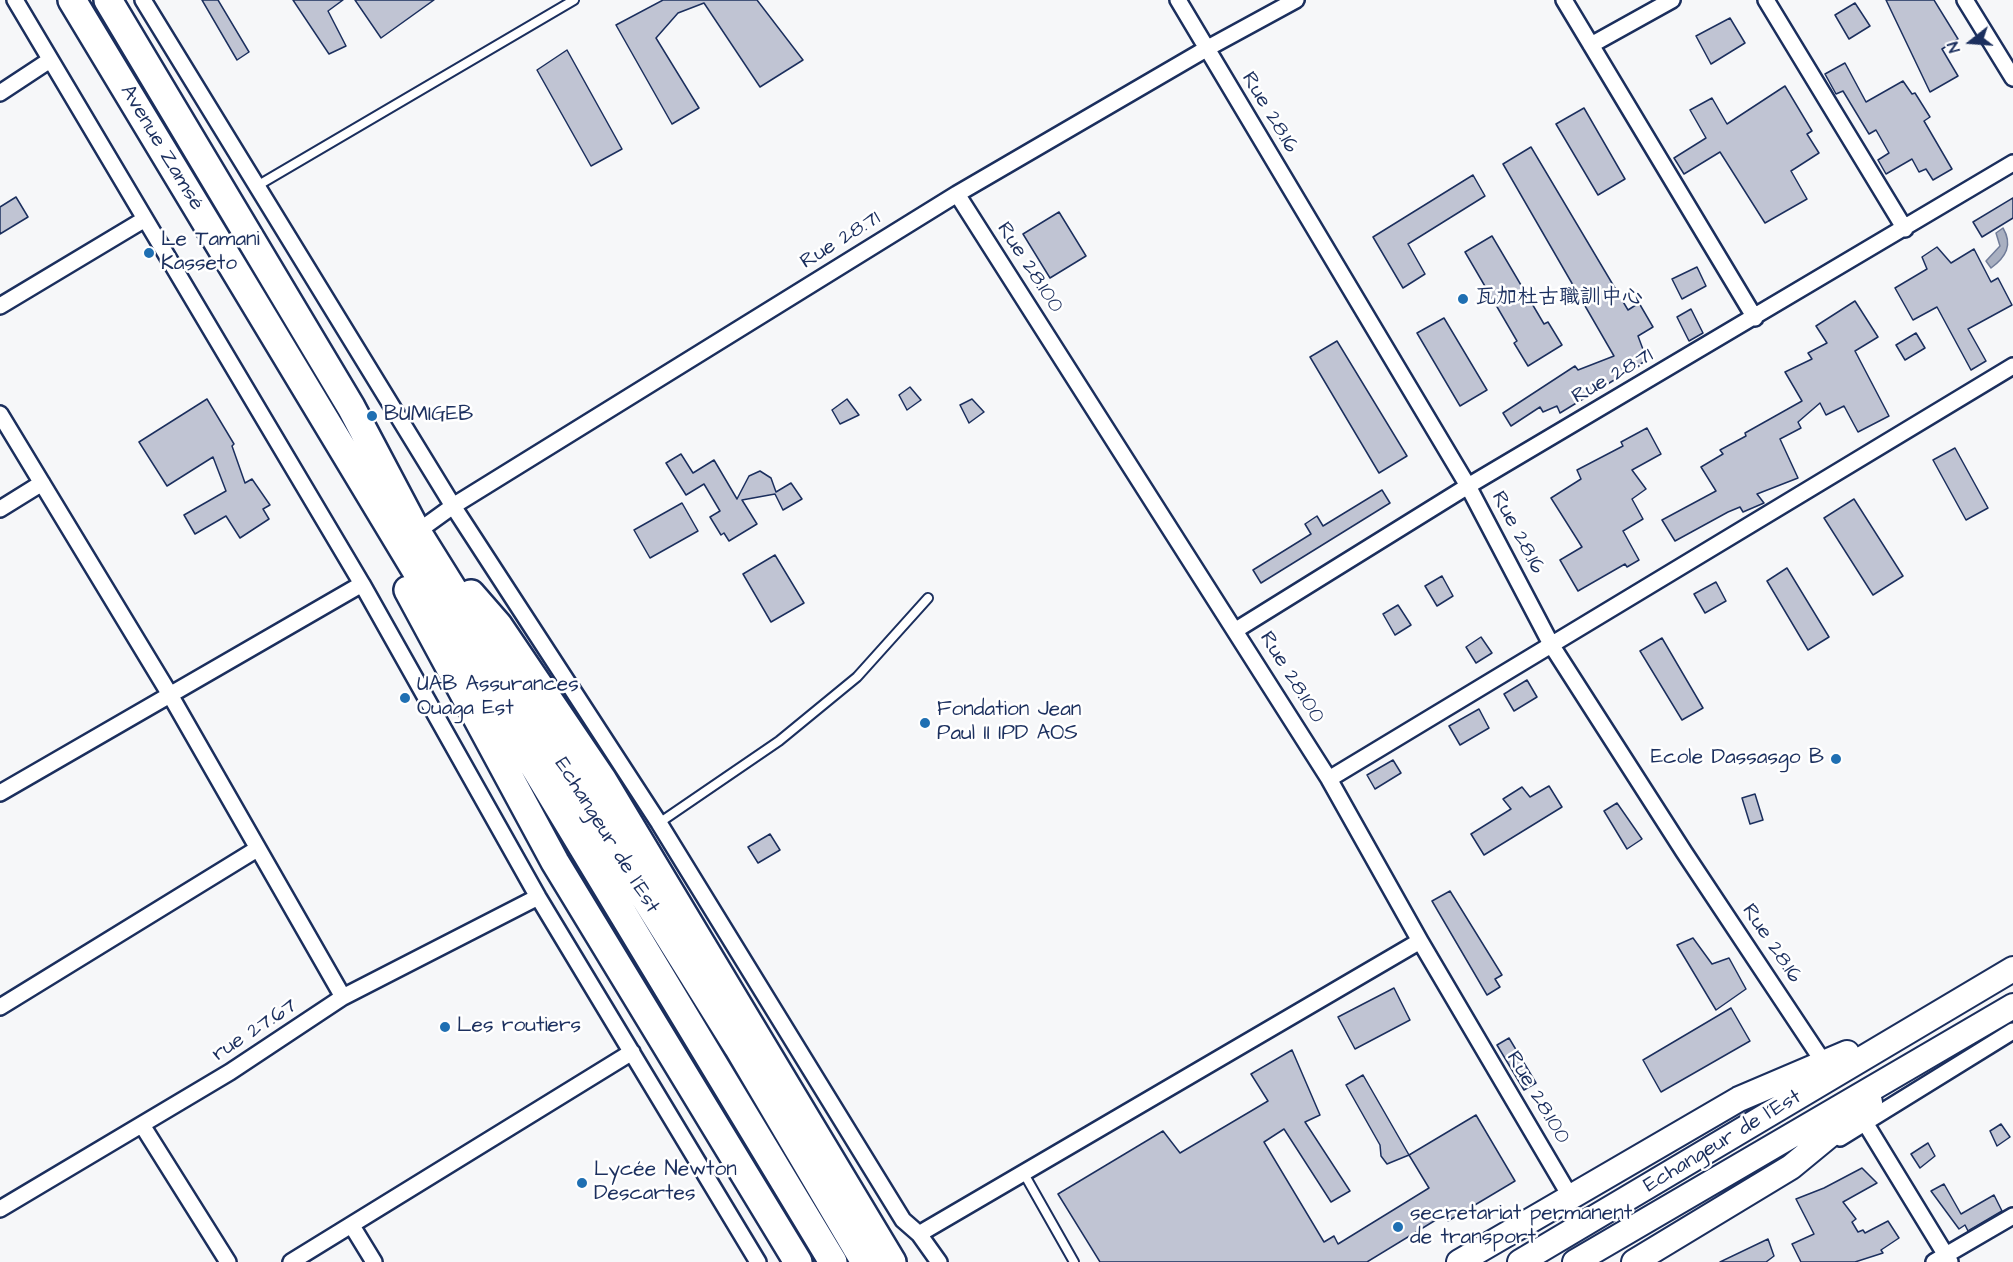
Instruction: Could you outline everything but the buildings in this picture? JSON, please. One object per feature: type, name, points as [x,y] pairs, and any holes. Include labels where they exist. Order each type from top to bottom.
[{"type":"highway","name":"Avenue Zamsé","points":[[72,0],[325,420]]},
{"type":"highway","name":"Avenue Zamsé","points":[[108,0],[351,407]]},
{"type":"highway","name":"Echangeur de l´Est","points":[[351,407],[417,532],[746,1061],[865,1262]]},
{"type":"highway","name":"Echangeur de l´Est","points":[[325,420],[833,1262]]},
{"type":"highway","points":[[341,448],[403,582],[555,862],[798,1262]]},
{"type":"highway","points":[[417,532],[498,625],[602,779],[892,1262]]},
{"type":"main road","points":[[1459,1262],[1739,1099],[1829,1070],[1945,1010],[2013,969]]},
{"type":"main road","points":[[1634,1262],[1791,1167],[1858,1111],[1962,1037],[2013,1006]]},
{"type":"main road","name":"Echangeur de l´Est","points":[[1520,1262],[1829,1070]]},
{"type":"main road","name":"Echangeur de l´Est","points":[[1575,1262],[1858,1111]]},
{"type":"street","points":[[15,0],[362,584],[538,897],[758,1262]]},
{"type":"street","points":[[143,0],[453,506],[659,823],[903,1220],[919,1234],[939,1262]]},
{"type":"street","name":"Rue 28.16","points":[[1178,0],[1468,486],[1552,646],[1683,852],[1829,1070]]},
{"type":"street","name":"Rue 28.71","points":[[417,532],[453,506],[957,194],[1206,49],[1296,0]]},
{"type":"street","points":[[1564,0],[1755,318]]},
{"type":"street","points":[[1591,45],[1672,0]]},
{"type":"street","points":[[1766,0],[1905,229]]},
{"type":"street","points":[[1965,0],[2013,78]]},
{"type":"street","points":[[0,93],[50,60]]},
{"type":"street","name":"Rue 28.71","points":[[1236,630],[1468,486],[2013,164]]},
{"type":"street","name":"Rue 28.100","points":[[957,194],[1329,778],[1420,941],[1570,1196]]},
{"type":"street","points":[[0,306],[145,219]]},
{"type":"street","points":[[1329,778],[1552,646],[1715,543],[2013,366]]},
{"type":"street","points":[[0,414],[169,693],[344,997]]},
{"type":"street","points":[[0,509],[42,483]]},
{"type":"street","points":[[0,793],[169,693],[362,584]]},
{"type":"street","points":[[0,1007],[257,849]]},
{"type":"street","name":"rue 27.67","points":[[0,1209],[286,1038],[344,997],[538,897]]},
{"type":"street","points":[[919,1234],[1420,941]]},
{"type":"street","points":[[2013,1031],[1858,1111],[1944,1260],[2013,1216]]},
{"type":"street","points":[[291,1262],[632,1052]]},
{"type":"street","points":[[142,1125],[228,1262]]},
{"type":"street","points":[[352,1226],[374,1262]]},
{"type":"lane","points":[[256,187],[574,0]]},
{"type":"lane","points":[[659,823],[694,796],[779,741],[857,677],[928,598]]},
{"type":"lane","points":[[1023,1172],[1074,1262]]},
{"type":"water","points":[[2003,228],[2008,245],[2001,260],[1991,268],[1986,261],[2000,246],[1996,233]]},
{"type":"place","name":"Le Tamani Kasseto","points":[[149,253]]},
{"type":"place","name":"瓦加杜古職訓中心","points":[[1463,299]]},
{"type":"place","name":"BUMIGEB","points":[[372,416]]},
{"type":"place","name":"UAB Assurances Ouaga Est","points":[[405,698]]},
{"type":"place","name":"Fondation Jean Paul II IPD AOS","points":[[925,723]]},
{"type":"place","name":"Ecole Dassasgo B","points":[[1836,759]]},
{"type":"place","name":"Les routiers","points":[[445,1027]]},
{"type":"place","name":"Lycée Newton Descartes","points":[[582,1183]]},
{"type":"place","name":"secretariat permanent de transport","points":[[1398,1227]]}]
